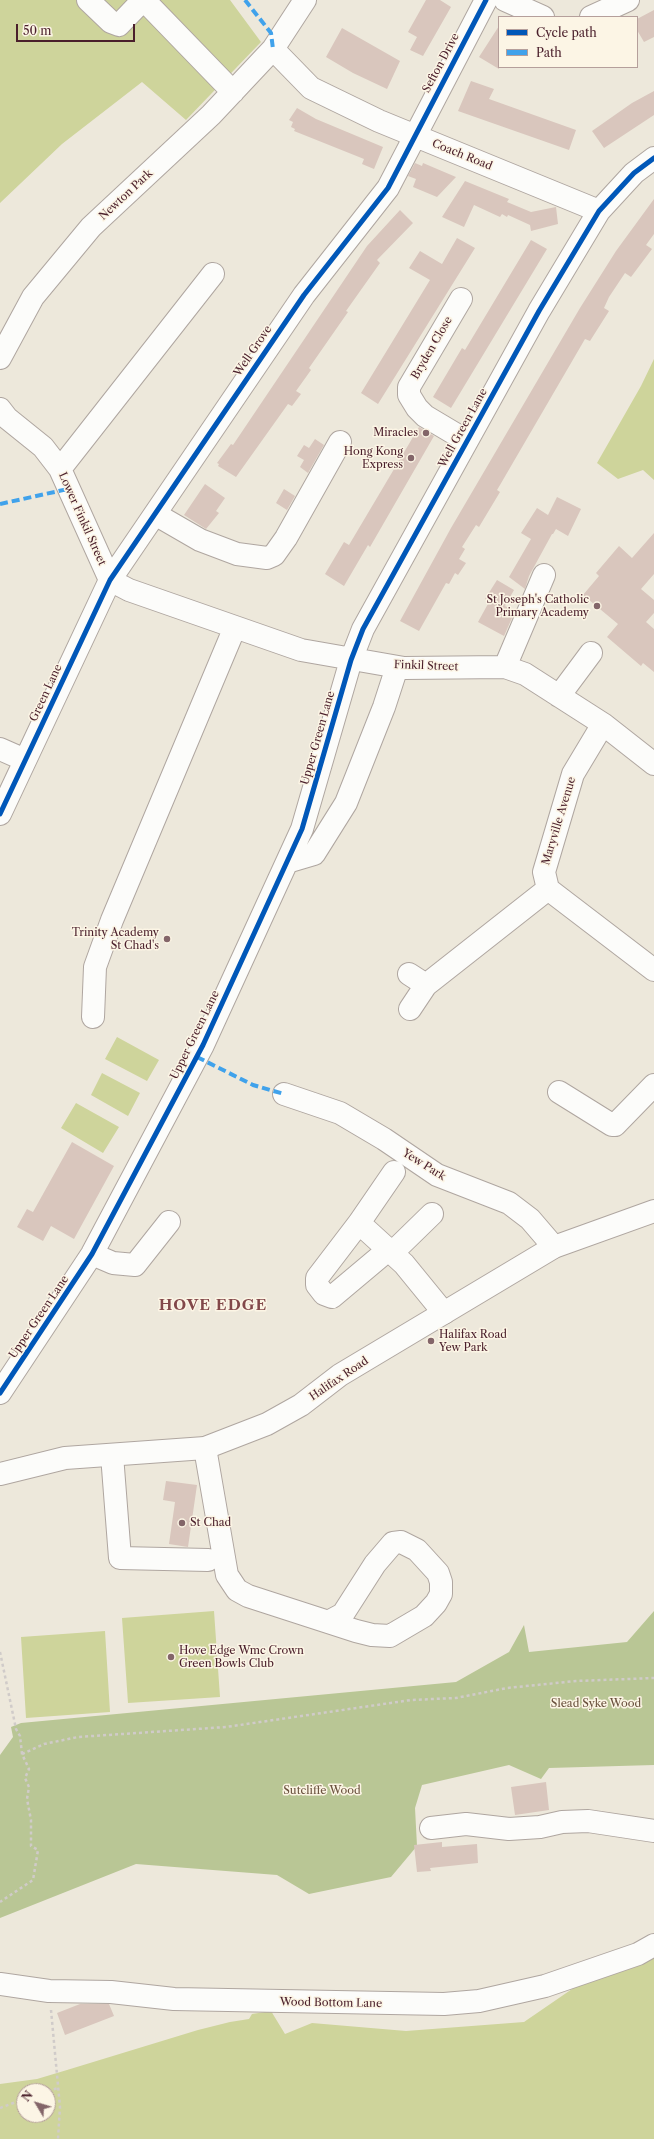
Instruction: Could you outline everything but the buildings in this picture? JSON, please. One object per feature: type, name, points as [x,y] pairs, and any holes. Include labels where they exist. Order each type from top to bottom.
[{"type":"street","points":[[88,0],[111,22],[119,25],[143,0],[233,92]]},
{"type":"street","name":"Newton Park","points":[[0,358],[33,297],[91,226],[212,115],[273,49],[305,0]]},
{"type":"street","name":"Sefton Drive","points":[[415,135],[486,0]]},
{"type":"street","points":[[505,0],[541,16]]},
{"type":"street","points":[[593,16],[628,0]]},
{"type":"street","name":"Coach Road","points":[[273,49],[312,88],[379,121],[599,211]]},
{"type":"street","name":"Well Grove","points":[[110,580],[304,295],[388,188],[415,135]]},
{"type":"street","name":"Well Green Lane","points":[[351,660],[363,629],[539,311],[599,211],[634,173],[654,158]]},
{"type":"street","points":[[60,469],[213,274]]},
{"type":"street","name":"Bryden Close","points":[[461,300],[409,387],[409,395],[416,408],[425,416],[467,441]]},
{"type":"street","name":"Lower Finkil Street","points":[[0,409],[7,418],[43,448],[60,469],[110,580]]},
{"type":"street","points":[[155,514],[200,540],[237,554],[267,558],[274,555],[286,538],[340,442]]},
{"type":"street","points":[[505,667],[544,575]]},
{"type":"street","name":"Finkil Street","points":[[110,580],[129,590],[301,650],[351,660],[397,666],[505,667],[525,674],[603,724],[654,764]]},
{"type":"street","name":"Green Lane","points":[[0,814],[110,580]]},
{"type":"street","points":[[93,1017],[95,967],[136,862],[163,804],[235,627]]},
{"type":"street","points":[[559,696],[591,653]]},
{"type":"street","name":"Upper Green Lane","points":[[2,1386],[92,1254],[203,1046],[302,829],[351,660]]},
{"type":"street","points":[[287,862],[314,854],[346,803],[384,707],[397,666]]},
{"type":"street","name":"Maryville Avenue","points":[[548,889],[544,872],[573,774],[603,724]]},
{"type":"street","points":[[0,749],[25,760]]},
{"type":"street","points":[[410,1009],[418,980],[548,889],[654,970]]},
{"type":"street","points":[[559,1092],[612,1125],[615,1125],[654,1085]]},
{"type":"street","name":"Yew Park","points":[[284,1094],[340,1113],[384,1139],[437,1175],[509,1203],[530,1218],[554,1247]]},
{"type":"street","points":[[394,1172],[359,1223],[317,1278],[317,1285],[324,1294],[332,1297],[390,1252],[432,1214]]},
{"type":"street","name":"Halifax Road","points":[[0,1474],[65,1458],[205,1448],[267,1424],[301,1405],[340,1375],[554,1247],[654,1212]]},
{"type":"street","points":[[92,1254],[112,1263],[135,1265],[169,1222]]},
{"type":"street","points":[[359,1223],[404,1264],[444,1313]]},
{"type":"street","points":[[205,1448],[228,1576],[237,1590],[248,1596],[328,1622],[372,1635],[390,1636],[424,1616],[436,1603],[441,1594],[441,1582],[438,1573],[417,1550],[401,1542],[393,1543],[375,1564],[343,1614],[328,1622]]},
{"type":"street","points":[[112,1455],[120,1558],[208,1560]]},
{"type":"street","points":[[432,1828],[466,1824],[509,1829],[540,1827],[562,1822],[588,1821],[654,1831]]},
{"type":"street","name":"Wood Bottom Lane","points":[[0,1984],[49,1991],[111,1992],[174,1999],[444,2004],[479,2001],[545,1986],[638,1954],[654,1945]]},
{"type":"path","points":[[0,1652],[22,1754],[29,1770],[25,1778],[29,1787],[27,1799],[31,1820],[31,1846],[38,1850],[33,1880],[0,1902]]},
{"type":"path","points":[[22,1754],[44,1744],[78,1736],[226,1727],[411,1700],[456,1698],[507,1688],[576,1681],[654,1678]]},
{"type":"path","points":[[49,1991],[60,2107],[58,2139]]},
{"type":"path","points":[[0,2108],[16,2102]]},
{"type":"green space","points":[[0,0],[230,0],[261,42],[186,120],[142,82],[62,144],[0,203]]},
{"type":"green space","points":[[654,359],[654,480],[643,470],[618,479],[597,463],[641,386]]},
{"type":"green space","points":[[117,1037],[159,1060],[147,1081],[105,1059]]},
{"type":"green space","points":[[102,1073],[140,1093],[128,1116],[91,1095]]},
{"type":"green space","points":[[76,1103],[119,1127],[103,1153],[61,1128]]},
{"type":"green space","name":"Hove Edge Wmc Crown Green Bowls Club","points":[[214,1611],[220,1697],[128,1703],[122,1618]]},
{"type":"green space","name":"Sutcliffe Wood","points":[[654,1611],[654,1765],[549,1768],[541,1779],[509,1765],[422,1785],[415,1808],[417,1846],[391,1877],[309,1894],[277,1875],[136,1864],[0,1918],[0,1755],[13,1737],[11,1727],[21,1723],[456,1682],[509,1652],[524,1625],[529,1652],[627,1642]]},
{"type":"green space","points":[[105,1631],[110,1712],[26,1718],[21,1637]]},
{"type":"green space","points":[[654,1958],[654,2139],[0,2139],[0,2084],[37,2079],[198,2030],[249,2019],[252,2014],[271,2011],[285,2034],[312,2023],[406,2031],[524,2022],[575,1987]]},
{"type":"marked path","points":[[245,0],[271,33],[273,49]]},
{"type":"marked path","points":[[0,504],[68,489]]},
{"type":"marked path","points":[[197,1057],[253,1085],[284,1094]]},
{"type":"cycle path","points":[[0,814],[110,580],[304,295],[388,188],[486,0]]},
{"type":"cycle path","points":[[0,1393],[92,1254],[203,1045],[302,829],[351,660],[363,629],[539,311],[599,211],[634,173],[654,158]]},
{"type":"place","name":"Miracles","points":[[426,433]]},
{"type":"place","name":"Hong Kong Express","points":[[411,458]]},
{"type":"place","name":"St Joseph's Catholic Primary Academy","points":[[597,606]]},
{"type":"place","name":"Trinity Academy St Chad's","points":[[167,939]]},
{"type":"place","name":"Halifax Road Yew Park","points":[[431,1341]]},
{"type":"place","name":"St Chad","points":[[182,1523]]},
{"type":"place","name":"Hove Edge Wmc Crown Green Bowls Club","points":[[171,1657]]},
{"type":"district","name":"HOVE EDGE","points":[[213,1306]]},
{"type":"park label","name":"Slead Syke Wood","points":[[596,1704]]}]
